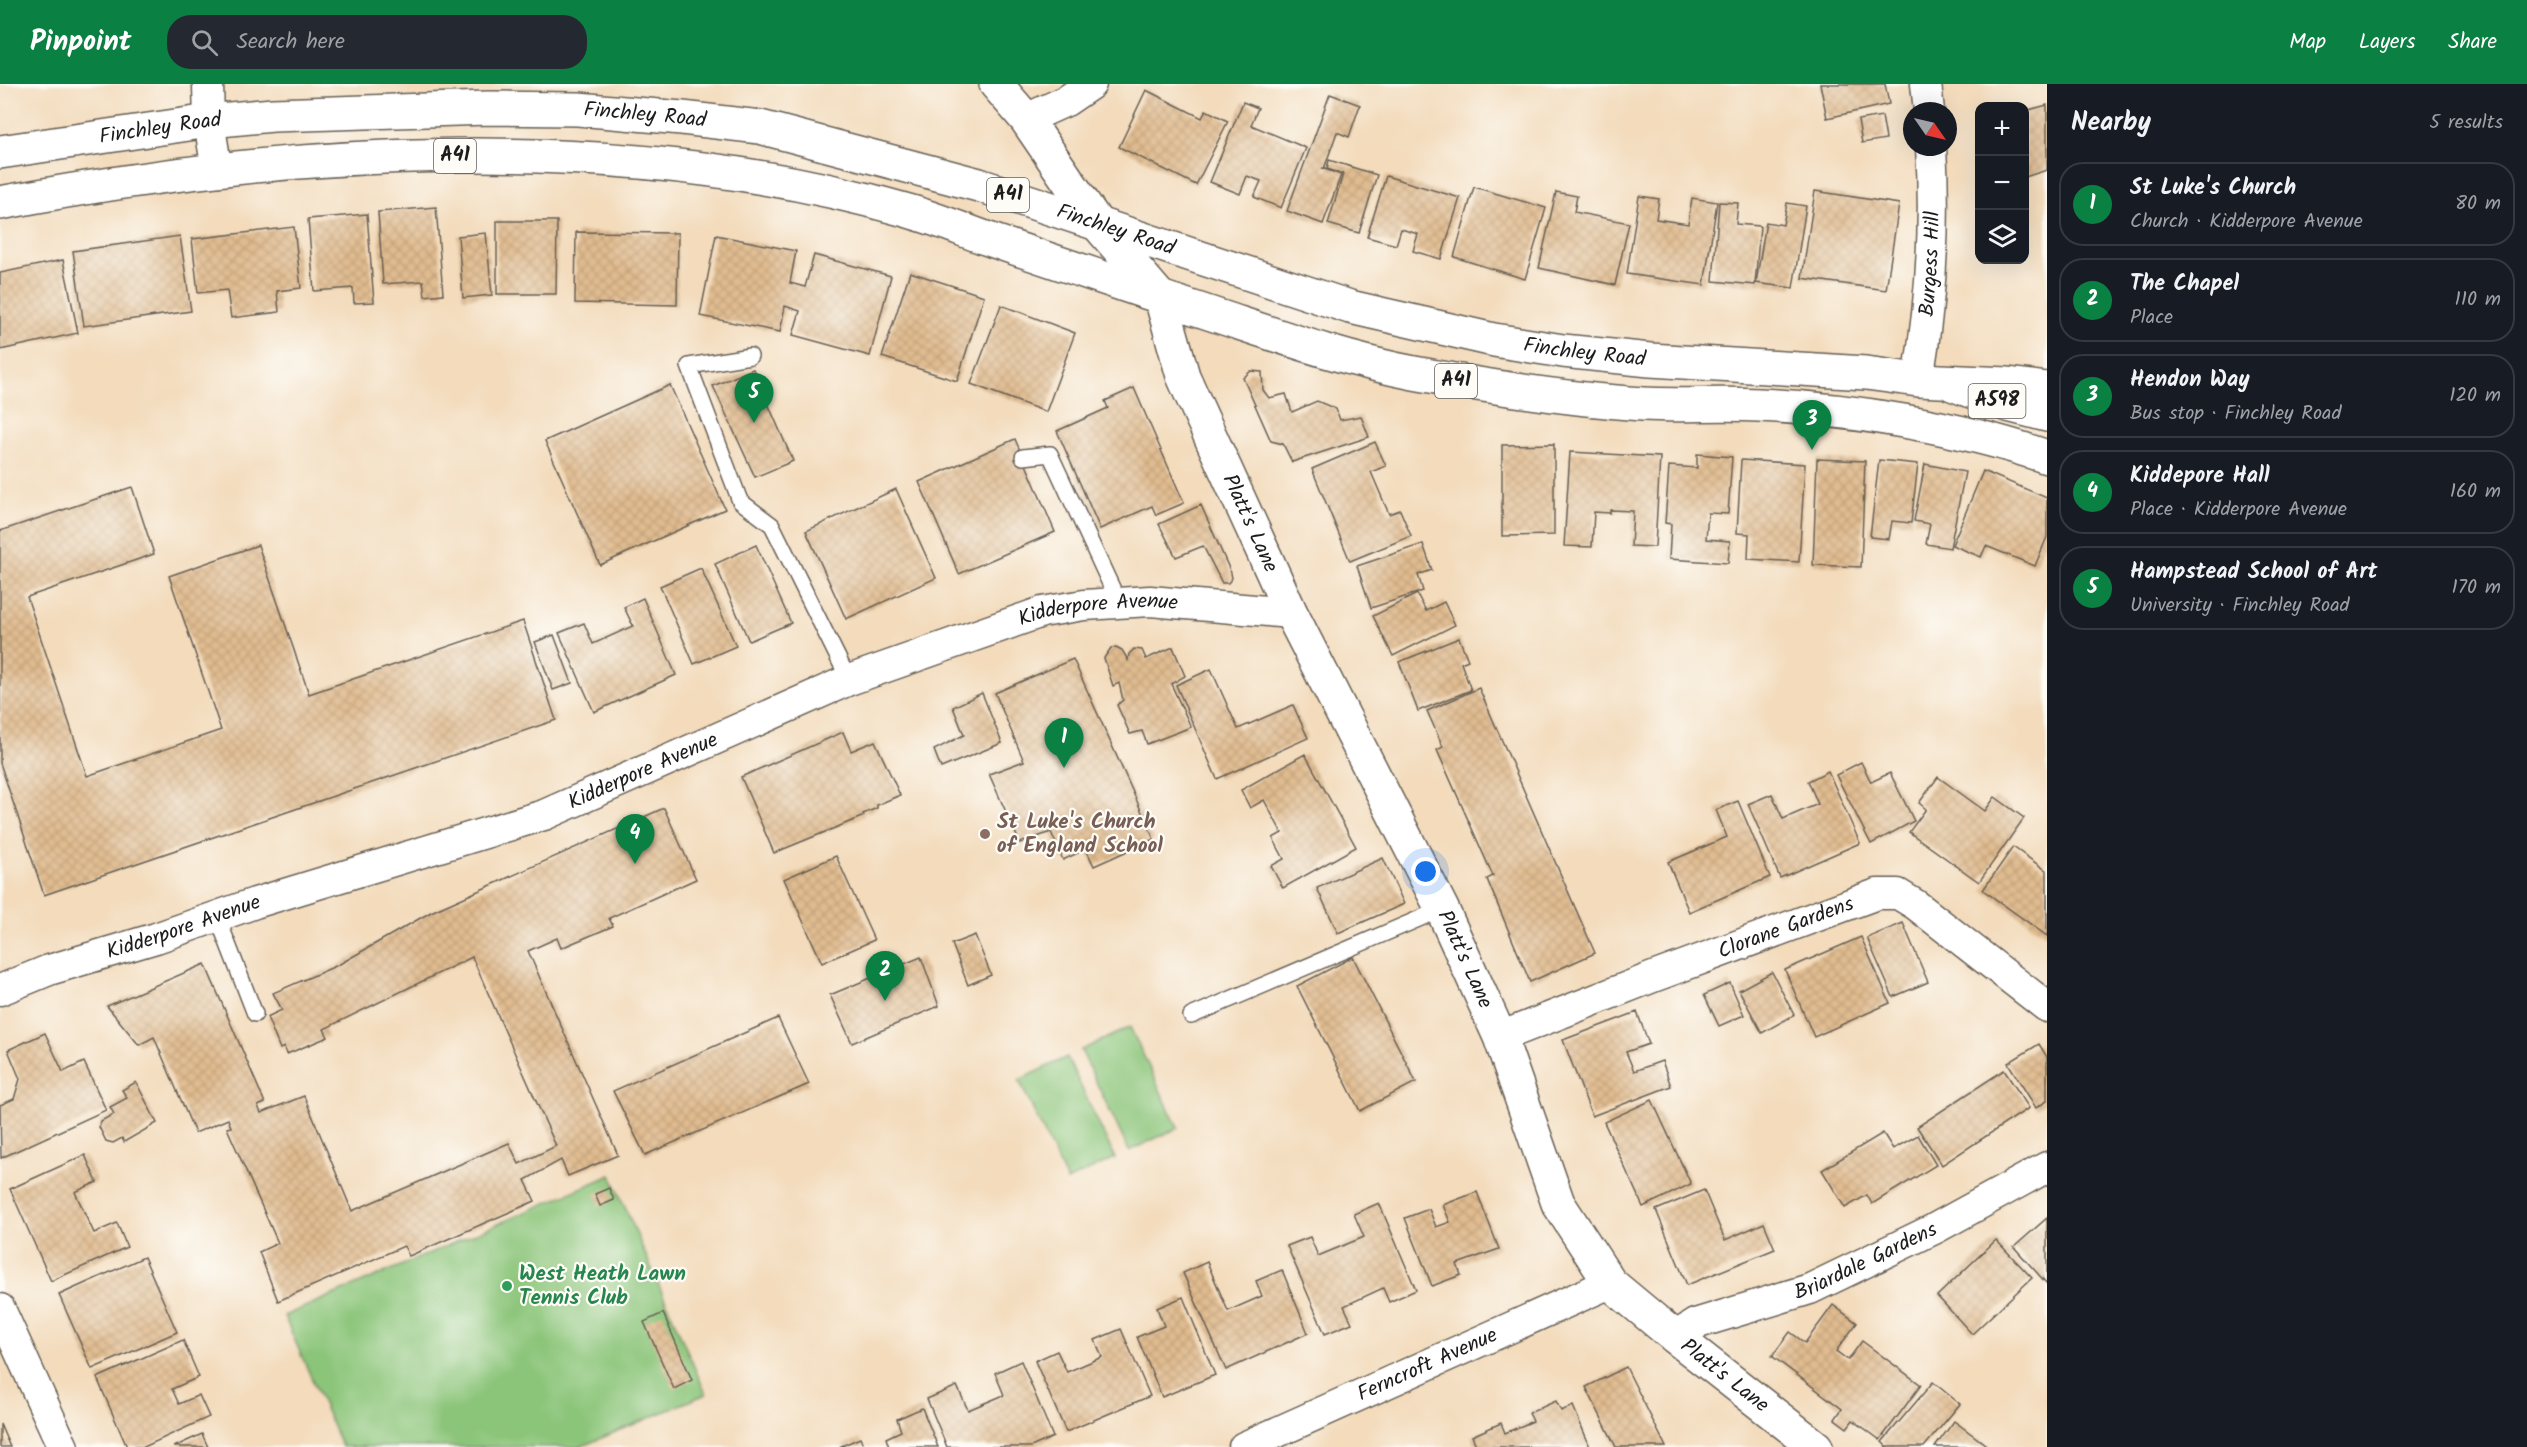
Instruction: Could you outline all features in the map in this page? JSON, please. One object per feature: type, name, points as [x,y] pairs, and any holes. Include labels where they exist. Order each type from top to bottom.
[{"type":"main road","points":[[996,84],[1026,119],[1099,226],[1161,298]]},
{"type":"main road","name":"Finchley Road","points":[[0,152],[209,121],[295,114],[488,108],[578,109],[760,127],[979,185],[1350,307],[1494,340],[1563,351],[1650,360],[1866,373],[1951,383],[2008,405],[2047,415]]},
{"type":"main road","name":"A41","points":[[0,203],[94,185],[217,171],[391,158],[485,155],[619,161],[754,175],[908,211],[1161,298],[1374,365],[1484,386],[1646,404],[1761,405],[1878,418],[1966,435],[2047,457]]},
{"type":"main road","name":"Platt's Lane","points":[[1161,298],[1183,376],[1291,613],[1442,909],[1500,1037],[1558,1203],[1610,1283],[1816,1447]]},
{"type":"main road","name":"A41","points":[[1951,383],[2008,384],[2047,389]]},
{"type":"street","points":[[207,84],[209,121],[217,171]]},
{"type":"street","points":[[1026,119],[1066,101],[1091,84]]},
{"type":"street","points":[[1926,84],[1928,102]]},
{"type":"street","name":"Burgess Hill","points":[[1918,380],[1933,263],[1935,202],[1932,156]]},
{"type":"street","name":"Kidderpore Avenue","points":[[0,990],[50,970],[156,938],[217,916],[544,815],[849,680],[1042,612],[1084,605],[1150,601],[1291,613]]},
{"type":"street","name":"Clorane Gardens","points":[[1500,1037],[1653,977],[1877,894],[1898,894],[1916,904],[2047,1007]]},
{"type":"street","name":"Briardale Gardens","points":[[1675,1337],[1695,1324],[1810,1289],[1934,1229],[2047,1167]]},
{"type":"street","name":"Ferncroft Avenue","points":[[1244,1447],[1610,1283]]},
{"type":"street","points":[[0,1309],[63,1447]]},
{"type":"lane","points":[[750,356],[689,366],[740,501],[772,525],[849,680]]},
{"type":"lane","points":[[1023,457],[1050,454],[1119,603]]},
{"type":"lane","points":[[1191,1016],[1442,909]]},
{"type":"lane","points":[[217,916],[255,1014]]},
{"type":"green space","points":[[1130,1027],[1178,1128],[1129,1151],[1081,1050]]},
{"type":"green space","points":[[1067,1057],[1115,1158],[1067,1181],[1019,1080]]},
{"type":"green space","name":"West Heath Lawn Tennis Club","points":[[611,1175],[706,1394],[580,1447],[342,1447],[284,1316]]},
{"type":"building","points":[[1820,84],[1885,84],[1889,104],[1827,118]]},
{"type":"building","points":[[1146,90],[1202,118],[1206,110],[1228,121],[1196,185],[1119,147]]},
{"type":"building","points":[[1330,94],[1360,105],[1349,137],[1337,132],[1324,169],[1341,175],[1323,224],[1287,211]]},
{"type":"building","points":[[1243,102],[1258,108],[1251,125],[1306,148],[1281,208],[1254,197],[1261,181],[1247,176],[1240,194],[1210,182]]},
{"type":"building","points":[[2047,105],[2047,170],[2029,176],[2029,156],[2029,110]]},
{"type":"building","points":[[1882,116],[1886,139],[1862,143],[1858,120]]},
{"type":"building","points":[[1329,160],[1377,175],[1359,233],[1328,224],[1343,174],[1327,169]]},
{"type":"building","points":[[1386,176],[1460,198],[1441,259],[1413,251],[1418,234],[1401,229],[1396,245],[1367,237]]},
{"type":"building","points":[[1474,187],[1546,208],[1525,279],[1454,257]]},
{"type":"building","points":[[1815,191],[1899,204],[1886,290],[1802,278]]},
{"type":"building","points":[[1556,192],[1577,196],[1574,212],[1629,223],[1615,285],[1539,268]]},
{"type":"building","points":[[1639,196],[1659,199],[1656,219],[1688,224],[1692,198],[1717,202],[1704,285],[1627,274]]},
{"type":"building","points":[[1719,202],[1738,203],[1736,224],[1760,226],[1755,285],[1713,281]]},
{"type":"building","points":[[1787,203],[1806,206],[1793,288],[1756,283],[1766,222],[1783,225]]},
{"type":"building","points":[[436,207],[443,294],[425,296],[423,281],[383,284],[378,212]]},
{"type":"building","points":[[367,214],[374,302],[354,303],[353,288],[314,291],[308,219]]},
{"type":"building","points":[[497,221],[557,221],[556,294],[497,294]]},
{"type":"building","points":[[294,227],[301,288],[277,291],[279,312],[231,318],[227,290],[198,293],[192,239]]},
{"type":"building","points":[[576,232],[678,233],[677,305],[575,303]]},
{"type":"building","points":[[486,233],[492,295],[463,298],[458,236]]},
{"type":"building","points":[[716,235],[796,251],[790,283],[805,287],[814,255],[891,276],[870,356],[793,335],[800,311],[785,306],[780,332],[700,316]]},
{"type":"building","points":[[180,236],[191,311],[84,326],[73,251]]},
{"type":"building","points":[[63,260],[78,333],[0,350],[0,273]]},
{"type":"building","points":[[910,272],[984,296],[957,381],[882,357]]},
{"type":"building","points":[[1001,305],[1075,333],[1046,412],[971,384]]},
{"type":"building","points":[[753,369],[793,461],[755,477],[713,386]]},
{"type":"building","points":[[1251,371],[1262,372],[1263,390],[1269,398],[1286,394],[1292,412],[1317,401],[1336,409],[1340,420],[1361,416],[1369,437],[1292,462],[1283,444],[1271,441],[1243,378]]},
{"type":"building","points":[[670,385],[725,509],[600,565],[545,441]]},
{"type":"building","points":[[1134,388],[1184,503],[1156,515],[1152,506],[1100,529],[1057,431],[1108,408],[1105,401]]},
{"type":"building","points":[[1015,439],[1055,532],[959,574],[919,482]]},
{"type":"building","points":[[1375,442],[1386,466],[1371,472],[1389,514],[1400,510],[1411,536],[1350,561],[1312,469]]},
{"type":"building","points":[[1554,444],[1554,535],[1502,536],[1502,445]]},
{"type":"building","points":[[1570,452],[1660,457],[1655,547],[1631,546],[1633,511],[1610,510],[1610,513],[1594,512],[1592,547],[1564,546]]},
{"type":"building","points":[[1697,454],[1732,457],[1728,514],[1708,513],[1706,539],[1730,541],[1728,563],[1669,559],[1671,524],[1665,523],[1669,466],[1697,468]]},
{"type":"building","points":[[1817,459],[1865,461],[1861,567],[1813,565]]},
{"type":"building","points":[[1741,460],[1805,464],[1799,562],[1748,559],[1749,534],[1737,533]]},
{"type":"building","points":[[1879,460],[1918,464],[1911,523],[1892,521],[1889,539],[1870,537]]},
{"type":"building","points":[[1925,464],[1965,472],[1950,548],[1926,544],[1930,524],[1914,521]]},
{"type":"building","points":[[1983,471],[2047,498],[2047,537],[2035,566],[1986,546],[1981,557],[1952,545]]},
{"type":"building","points":[[132,487],[154,554],[27,597],[87,776],[221,730],[169,576],[258,545],[309,694],[523,621],[556,720],[44,895],[0,763],[0,531]]},
{"type":"building","points":[[896,489],[936,578],[846,619],[806,531]]},
{"type":"building","points":[[1201,505],[1231,573],[1232,578],[1228,583],[1222,583],[1203,546],[1176,557],[1159,524]]},
{"type":"building","points":[[1423,544],[1432,570],[1418,575],[1423,591],[1371,608],[1357,566]]},
{"type":"building","points":[[756,545],[791,623],[749,641],[715,564]]},
{"type":"building","points":[[701,568],[736,646],[694,664],[660,586]]},
{"type":"building","points":[[1417,594],[1426,611],[1444,602],[1455,625],[1393,656],[1373,616]]},
{"type":"building","points":[[643,598],[676,675],[594,712],[559,633],[584,623],[593,644],[633,626],[624,607]]},
{"type":"building","points":[[554,635],[572,683],[553,690],[535,642]]},
{"type":"building","points":[[1459,638],[1468,660],[1461,663],[1471,690],[1418,711],[1399,662]]},
{"type":"building","points":[[1116,647],[1122,650],[1128,660],[1129,654],[1134,649],[1142,650],[1146,659],[1173,647],[1185,676],[1171,684],[1191,727],[1147,744],[1142,731],[1130,734],[1117,705],[1123,700],[1119,683],[1113,686],[1104,658],[1111,648]]},
{"type":"building","points":[[1073,659],[1154,839],[1094,866],[1086,849],[1063,860],[1051,832],[1020,843],[989,774],[1024,761],[995,693]]},
{"type":"building","points":[[1211,669],[1238,729],[1293,705],[1308,738],[1217,779],[1176,685]]},
{"type":"building","points":[[1479,688],[1595,953],[1530,982],[1487,879],[1493,876],[1437,750],[1443,747],[1427,711]]},
{"type":"building","points":[[982,693],[1002,743],[941,768],[934,750],[964,735],[953,707]]},
{"type":"building","points":[[843,732],[851,751],[875,741],[900,795],[877,805],[877,808],[863,814],[864,816],[774,853],[741,777]]},
{"type":"building","points":[[1305,754],[1356,847],[1283,888],[1271,866],[1284,859],[1273,838],[1282,833],[1264,800],[1250,808],[1241,790]]},
{"type":"building","points":[[1861,762],[1871,782],[1890,773],[1914,821],[1871,844],[1836,775]]},
{"type":"building","points":[[1828,771],[1860,843],[1780,878],[1748,804],[1772,794],[1783,819],[1818,804],[1808,781]]},
{"type":"building","points":[[1938,777],[1985,811],[1995,797],[2024,818],[1979,882],[1909,832],[1926,809],[1919,803]]},
{"type":"building","points":[[1738,801],[1770,877],[1689,912],[1668,862],[1727,837],[1716,810]]},
{"type":"building","points":[[664,808],[696,879],[609,918],[613,926],[561,948],[557,938],[528,951],[618,1155],[568,1176],[561,1160],[525,1180],[535,1201],[409,1256],[404,1246],[278,1301],[259,1252],[278,1243],[227,1128],[231,1127],[228,1119],[195,1133],[154,1037],[139,1045],[107,1006],[205,964],[265,1103],[258,1106],[261,1113],[304,1096],[352,1211],[509,1143],[519,1164],[556,1146],[472,957],[324,1029],[328,1037],[287,1054],[284,1047],[280,1049],[267,1017],[282,1010],[273,993],[338,965],[431,912]]},
{"type":"building","points":[[2013,847],[2047,871],[2047,936],[1983,890]]},
{"type":"building","points":[[836,856],[874,940],[822,963],[784,879]]},
{"type":"building","points":[[1383,858],[1404,904],[1338,933],[1317,888]]},
{"type":"building","points":[[1903,923],[1928,982],[1893,997],[1867,938]]},
{"type":"building","points":[[975,935],[991,975],[968,985],[952,944]]},
{"type":"building","points":[[1861,937],[1890,1003],[1814,1037],[1785,970]]},
{"type":"building","points":[[921,957],[939,1006],[852,1043],[830,995]]},
{"type":"building","points":[[1353,957],[1416,1082],[1360,1111],[1297,986]]},
{"type":"building","points":[[1772,972],[1794,1015],[1762,1033],[1739,990]]},
{"type":"building","points":[[1730,983],[1744,1015],[1719,1026],[1704,995]]},
{"type":"building","points":[[1637,1012],[1649,1044],[1626,1052],[1634,1071],[1662,1061],[1671,1086],[1592,1116],[1563,1040]]},
{"type":"building","points":[[778,1018],[809,1084],[645,1155],[613,1091]]},
{"type":"building","points":[[45,1033],[63,1072],[84,1062],[106,1110],[1,1158],[0,1105],[14,1099],[20,1079],[8,1050]]},
{"type":"building","points":[[2039,1044],[2047,1057],[2047,1101],[2036,1108],[2008,1063]]},
{"type":"building","points":[[2004,1070],[2029,1108],[1942,1165],[1917,1127]]},
{"type":"building","points":[[136,1082],[157,1123],[124,1142],[122,1138],[113,1143],[106,1141],[99,1127],[101,1121],[114,1114],[110,1107],[127,1098],[122,1090]]},
{"type":"building","points":[[1652,1100],[1691,1184],[1643,1207],[1604,1122]]},
{"type":"building","points":[[1883,1133],[1893,1149],[1918,1135],[1936,1165],[1872,1204],[1867,1195],[1845,1208],[1822,1170]]},
{"type":"building","points":[[85,1155],[97,1182],[75,1192],[94,1233],[117,1223],[127,1247],[51,1281],[10,1189]]},
{"type":"building","points":[[609,1188],[614,1200],[600,1206],[595,1194]]},
{"type":"building","points":[[1704,1190],[1725,1240],[1764,1223],[1775,1249],[1687,1285],[1656,1210]]},
{"type":"building","points":[[1477,1192],[1499,1249],[1457,1264],[1461,1275],[1432,1286],[1405,1218],[1429,1209],[1436,1227],[1450,1222],[1443,1205]]},
{"type":"building","points":[[1379,1203],[1416,1290],[1389,1302],[1383,1288],[1344,1306],[1352,1323],[1325,1334],[1287,1246],[1310,1237],[1318,1256],[1364,1237],[1354,1214]]},
{"type":"building","points":[[2047,1218],[2047,1284],[2014,1247]]},
{"type":"building","points":[[1996,1240],[2032,1278],[1972,1334],[1937,1296]]},
{"type":"building","points":[[144,1257],[177,1332],[92,1369],[59,1295]]},
{"type":"building","points":[[1207,1262],[1228,1311],[1262,1296],[1256,1281],[1282,1270],[1308,1333],[1226,1370],[1183,1273]]},
{"type":"building","points":[[1183,1297],[1215,1375],[1162,1397],[1137,1337],[1164,1326],[1157,1308]]},
{"type":"building","points":[[1833,1305],[1857,1323],[1836,1351],[1848,1360],[1862,1341],[1921,1385],[1880,1440],[1853,1420],[1847,1428],[1835,1419],[1842,1409],[1772,1356],[1790,1332],[1805,1343]]},
{"type":"building","points":[[663,1313],[692,1380],[674,1389],[644,1322]]},
{"type":"building","points":[[1121,1329],[1150,1396],[1066,1432],[1035,1361],[1057,1351],[1067,1372],[1102,1357],[1095,1340]]},
{"type":"building","points":[[183,1340],[199,1377],[172,1389],[179,1404],[199,1395],[209,1417],[144,1447],[127,1447],[97,1378]]},
{"type":"building","points":[[1021,1361],[1053,1437],[1031,1447],[947,1447],[927,1399],[957,1386],[968,1410],[1004,1395],[995,1373]]},
{"type":"building","points":[[1626,1367],[1666,1447],[1616,1447],[1586,1387]]},
{"type":"building","points":[[1933,1382],[1960,1404],[1924,1447],[1887,1447],[1882,1442]]},
{"type":"building","points":[[1556,1401],[1561,1411],[1573,1406],[1590,1447],[1472,1447],[1476,1445],[1472,1436],[1501,1423],[1505,1433],[1533,1421],[1529,1413]]},
{"type":"building","points":[[922,1408],[938,1447],[889,1447],[886,1438],[901,1431],[897,1419]]},
{"type":"building","points":[[1954,1421],[1989,1447],[1935,1447]]},
{"type":"building","points":[[0,1424],[6,1438],[10,1447],[0,1447]]},
{"type":"building","points":[[202,1434],[208,1447],[174,1447]]},
{"type":"building","points":[[860,1438],[864,1447],[839,1447]]},
{"type":"place","name":"Hampstead School of Art","points":[[754,423]]},
{"type":"place","name":"Hendon Way","points":[[1812,450]]},
{"type":"place","name":"St Luke's Church","points":[[1064,768]]},
{"type":"place","name":"St Luke's Church of England School","points":[[985,834]]},
{"type":"place","name":"Kiddepore Hall","points":[[635,864]]},
{"type":"place","name":"The Chapel","points":[[885,1001]]},
{"type":"place","name":"West Heath Lawn Tennis Club","points":[[507,1286]]}]
